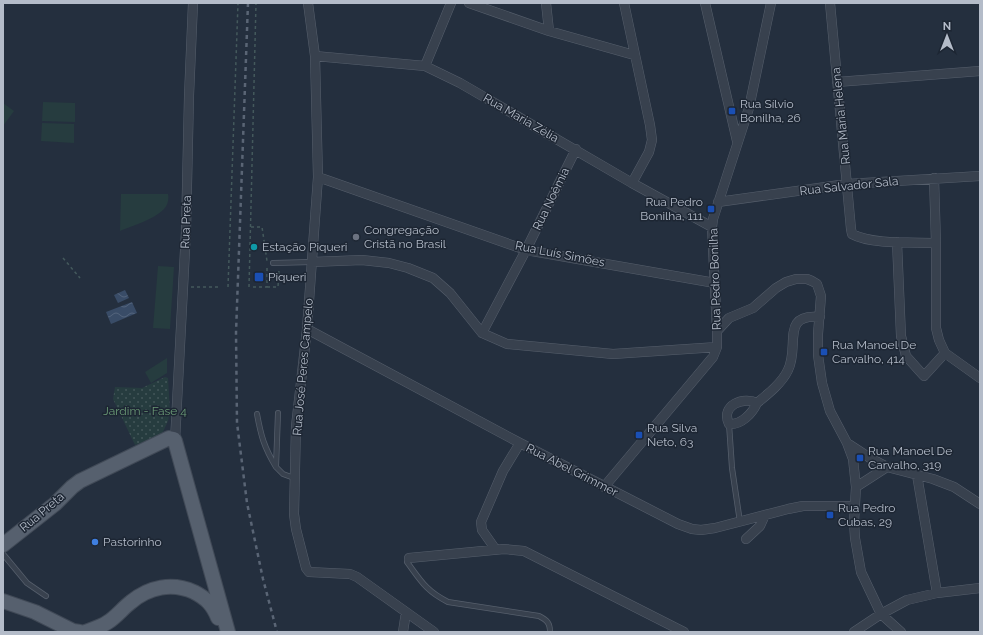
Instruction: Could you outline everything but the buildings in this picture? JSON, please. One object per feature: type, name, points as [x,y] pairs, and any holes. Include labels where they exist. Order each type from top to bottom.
[{"type":"main road","name":"Rua Preta","points":[[3,545],[55,504],[80,481],[173,435],[215,599]]},
{"type":"main road","points":[[85,632],[107,623],[132,601],[148,591],[162,587],[174,587],[188,590],[215,599]]},
{"type":"main road","points":[[215,599],[222,632]]},
{"type":"main road","points":[[215,599],[228,632]]},
{"type":"main road","points":[[3,602],[35,612],[72,631],[80,632]]},
{"type":"street","name":"Rua Preta","points":[[173,435],[186,231],[193,3]]},
{"type":"street","name":"Rua José Peres Campelo","points":[[308,3],[315,56],[318,177],[307,329],[296,426],[294,478],[294,514],[296,529],[306,568],[309,572],[350,574],[357,577],[434,632]]},
{"type":"street","points":[[425,66],[451,3]]},
{"type":"street","points":[[469,3],[549,31],[634,55]]},
{"type":"street","points":[[546,3],[549,31]]},
{"type":"street","points":[[624,3],[652,140],[649,152],[632,183]]},
{"type":"street","points":[[705,3],[737,142]]},
{"type":"street","name":"Rua Pedro Bonilha","points":[[717,347],[712,227],[718,202],[748,108],[771,3]]},
{"type":"street","name":"Rua Maria Helena","points":[[830,3],[852,234],[897,242]]},
{"type":"street","name":"Rua Maria Zélia","points":[[315,56],[425,66],[460,83],[576,149],[632,183],[712,227]]},
{"type":"street","points":[[837,82],[980,71]]},
{"type":"street","name":"Rua Noêmia","points":[[482,333],[526,250],[576,149]]},
{"type":"street","name":"Rua Salvador Sala","points":[[718,202],[847,184],[980,176]]},
{"type":"street","name":"Rua Luís Simões","points":[[318,177],[526,250],[714,283]]},
{"type":"street","points":[[934,178],[936,328],[939,340],[945,353],[980,378]]},
{"type":"street","points":[[936,243],[897,242],[901,336],[906,356],[924,376],[945,353]]},
{"type":"street","points":[[312,262],[362,260],[388,263],[408,268],[433,278],[450,293],[482,333],[507,344],[613,354],[717,347],[713,357],[604,487]]},
{"type":"street","points":[[717,330],[726,320],[752,308],[776,288],[786,282],[796,279],[807,279],[817,284],[820,288],[821,296],[818,355],[822,383],[830,411],[847,443],[853,458],[856,487],[855,538],[861,572],[881,614],[901,632]]},
{"type":"street","points":[[716,300],[724,312],[734,315]]},
{"type":"street","points":[[756,404],[752,401],[731,406],[727,414],[729,424],[742,422],[756,404],[780,382],[788,370],[793,354],[794,330],[799,319],[804,317],[820,317]]},
{"type":"street","name":"Rua Abel Grimmer","points":[[307,329],[604,487],[678,524],[692,529],[701,530],[715,528],[803,506],[855,506]]},
{"type":"street","points":[[496,550],[482,530],[481,522],[503,471],[520,443]]},
{"type":"street","points":[[847,443],[887,467],[933,479],[954,487],[980,504]]},
{"type":"street","points":[[856,487],[887,467]]},
{"type":"street","points":[[917,475],[937,593]]},
{"type":"street","points":[[746,539],[760,526],[765,515]]},
{"type":"street","points":[[408,558],[496,550],[515,549],[524,551],[684,632]]},
{"type":"street","points":[[854,632],[881,614],[907,600],[937,593],[980,588]]},
{"type":"street","points":[[403,632],[406,612]]},
{"type":"lane","points":[[273,263],[312,262]]},
{"type":"lane","points":[[257,414],[261,438],[266,451],[276,467],[283,474],[294,478]]},
{"type":"lane","points":[[276,467],[278,414]]},
{"type":"lane","points":[[729,424],[730,446],[740,522]]},
{"type":"lane","points":[[3,554],[27,583],[46,596]]},
{"type":"lane","points":[[408,558],[407,562],[425,586],[437,596],[448,602],[539,616],[549,622],[550,632]]},
{"type":"path","points":[[228,287],[238,3]]},
{"type":"path","points":[[249,287],[256,3]]},
{"type":"path","points":[[251,227],[262,227],[268,263],[267,287]]},
{"type":"path","points":[[63,258],[80,278]]},
{"type":"path","points":[[253,287],[278,287],[279,263]]},
{"type":"path","points":[[189,287],[218,287]]},
{"type":"green space","points":[[43,102],[75,103],[75,122],[42,121]]},
{"type":"green space","points":[[3,103],[14,111],[3,126]]},
{"type":"green space","points":[[42,123],[74,124],[74,143],[41,141]]},
{"type":"green space","points":[[121,194],[168,194],[168,200],[167,204],[160,213],[143,222],[120,231]]},
{"type":"green space","points":[[158,266],[174,267],[170,329],[153,328]]},
{"type":"green space","points":[[167,358],[167,373],[151,383],[145,372]]},
{"type":"green space","name":"Jardim - Fase 4","points":[[165,377],[168,378],[170,411],[168,421],[161,436],[135,445],[113,399],[115,387],[142,388]]},
{"type":"water","points":[[125,290],[129,298],[118,303],[114,295]]},
{"type":"water","points":[[132,302],[137,313],[111,324],[106,312]]},
{"type":"railway","points":[[248,3],[236,333],[237,423],[247,503],[263,579],[277,632]]},
{"type":"place","name":"Rua Sílvio Bonilha, 26","points":[[732,111]]},
{"type":"place","name":"Rua Pedro Bonilha, 111","points":[[711,209]]},
{"type":"place","name":"Congregação Cristã no Brasil","points":[[356,237]]},
{"type":"place","name":"Estação Piqueri","points":[[254,247]]},
{"type":"place","name":"Piqueri","points":[[259,277]]},
{"type":"place","name":"Rua Manoel De Carvalho, 414","points":[[824,352]]},
{"type":"place","name":"Rua Silva Neto, 63","points":[[639,435]]},
{"type":"place","name":"Rua Manoel De Carvalho, 319","points":[[860,458]]},
{"type":"place","name":"Rua Pedro Cubas, 29","points":[[830,515]]},
{"type":"place","name":"Pastorinho","points":[[95,542]]}]
